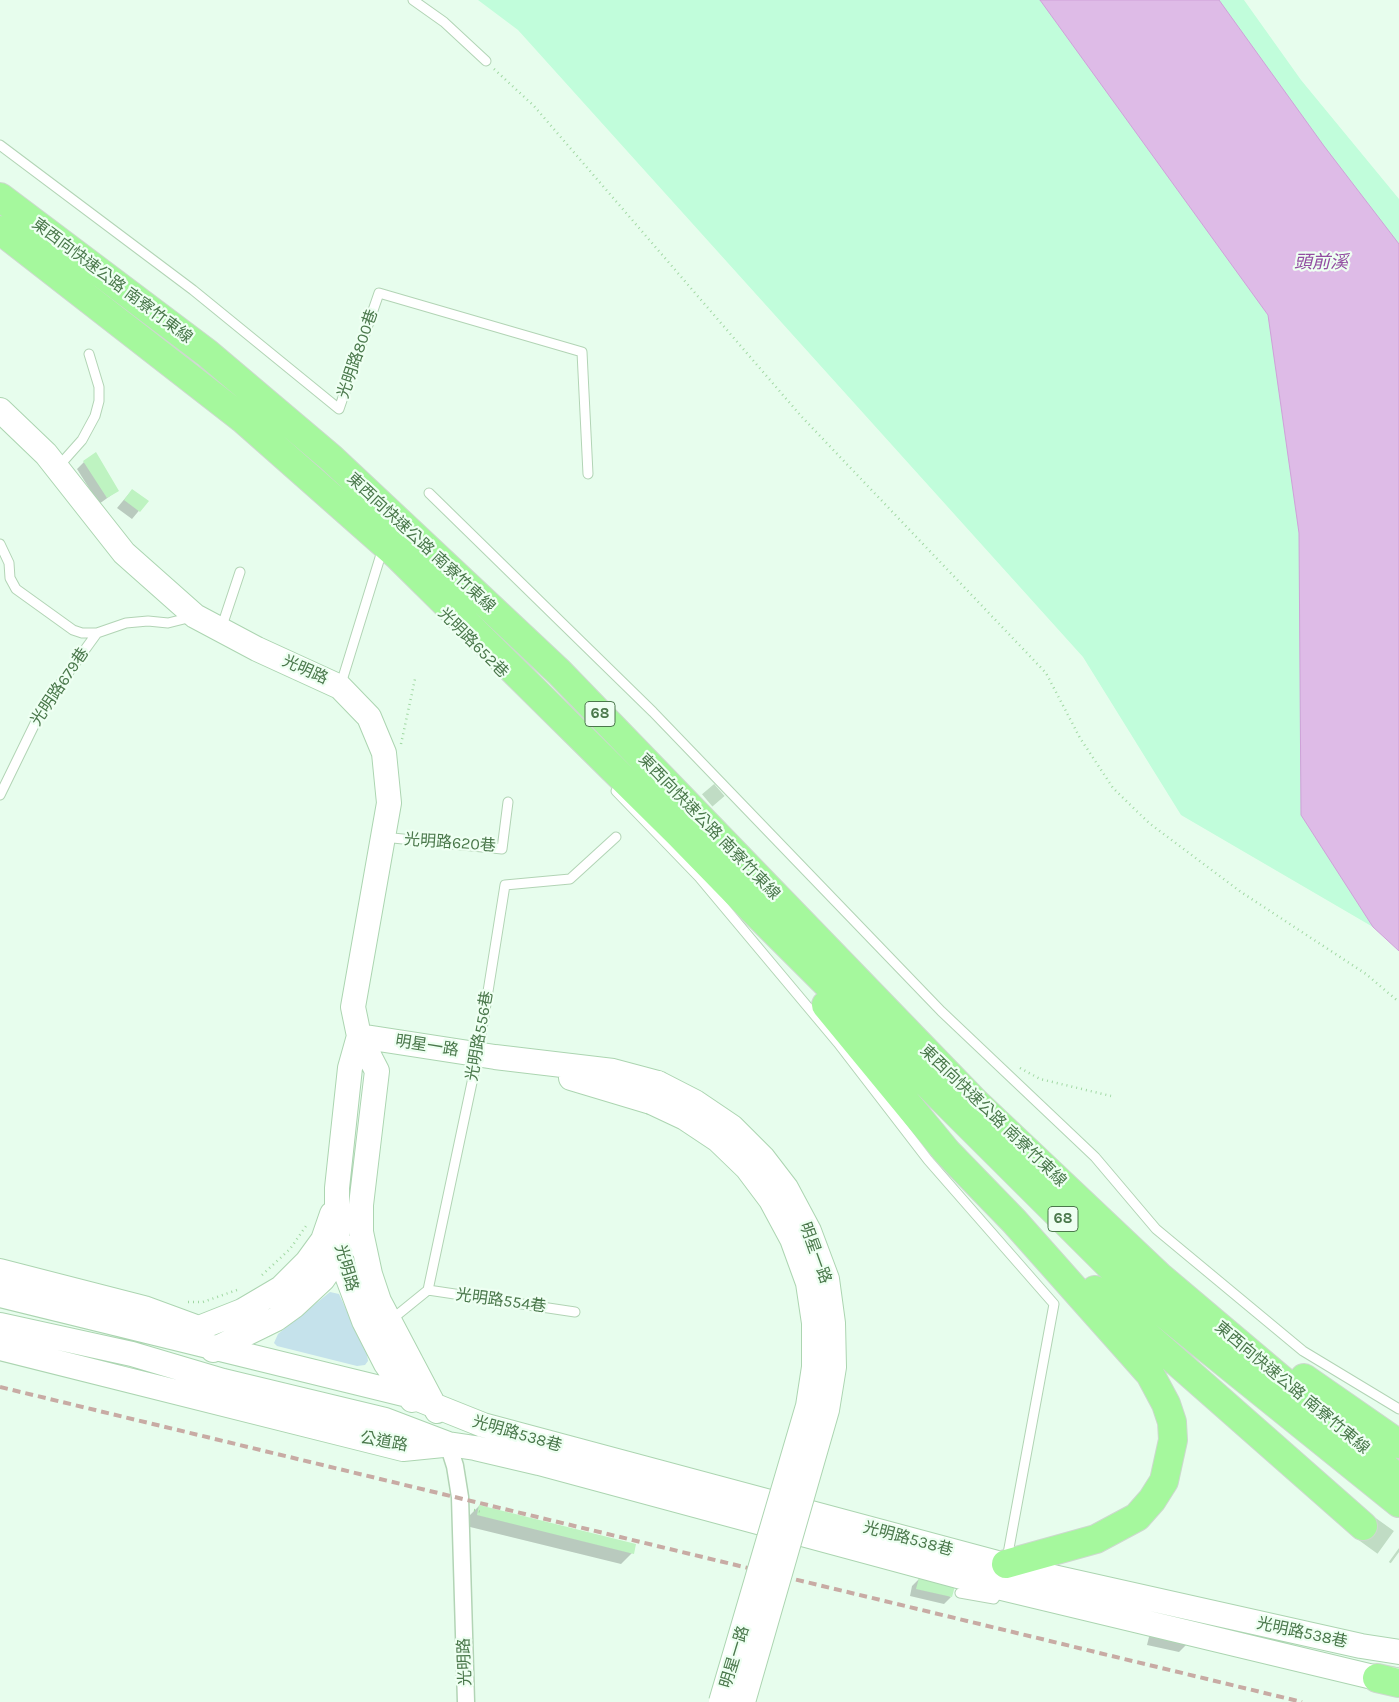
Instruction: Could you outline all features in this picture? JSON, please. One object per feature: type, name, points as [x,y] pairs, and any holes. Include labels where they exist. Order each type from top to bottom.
[{"type":"highway","name":"東西向快速公路 南寮竹東線","points":[[0,197],[207,354],[345,471],[559,672],[976,1103],[1159,1276],[1399,1479]]},
{"type":"highway","name":"東西向快速公路 南寮竹東線","points":[[0,230],[244,420],[398,556],[679,834],[1130,1286],[1399,1502]]},
{"type":"highway","points":[[752,909],[828,1007],[947,1152],[1014,1221],[1150,1374],[1166,1404],[1172,1422],[1173,1440],[1164,1481],[1152,1500],[1137,1517],[1096,1538],[1004,1576]]},
{"type":"highway","points":[[1014,1221],[1363,1526]]},
{"type":"highway","points":[[1159,1276],[1399,1444]]},
{"type":"street","name":"光明路","points":[[0,410],[58,468],[124,553],[195,616],[220,630],[340,687],[369,717],[384,753],[389,802],[353,1007],[359,1036],[377,1071],[362,1205],[361,1232],[364,1253],[379,1301],[422,1401]]},
{"type":"street","name":"光明路","points":[[359,1036],[350,1068],[338,1188],[336,1231],[340,1258],[353,1295],[375,1343],[422,1401],[448,1444],[455,1466],[460,1497],[466,1702]]},
{"type":"street","name":"明星一路","points":[[359,1036],[486,1056],[613,1071],[654,1093],[685,1118],[718,1140],[747,1168],[771,1200],[792,1239],[808,1283],[814,1323],[814,1367],[808,1406],[721,1702]]},
{"type":"street","name":"明星一路","points":[[654,1093],[695,1102],[732,1127],[763,1158],[786,1188],[809,1231],[827,1279],[833,1323],[834,1367],[827,1410],[744,1702]]},
{"type":"street","points":[[138,1331],[176,1331],[199,1328],[263,1300],[296,1275],[323,1240],[332,1215],[338,1188]]},
{"type":"street","points":[[126,1379],[218,1348],[276,1319],[294,1306],[323,1279],[340,1258],[352,1234],[362,1205]]},
{"type":"street","points":[[1,1273],[144,1308],[199,1328],[218,1348]]},
{"type":"street","points":[[0,1295],[138,1331],[218,1348],[422,1401]]},
{"type":"street","name":"公道路","points":[[0,1325],[132,1354],[168,1366],[385,1420],[448,1444]]},
{"type":"street","name":"公道路","points":[[0,1348],[403,1449],[448,1444]]},
{"type":"street","name":"光明路538巷","points":[[422,1401],[467,1420],[1004,1576],[1392,1680]]},
{"type":"street","name":"光明路538巷","points":[[448,1444],[475,1448],[539,1463],[1004,1576],[1045,1576],[1362,1646],[1399,1652]]},
{"type":"lane","points":[[413,0],[444,22],[486,61]]},
{"type":"lane","name":"光明路800巷","points":[[0,145],[192,290],[339,410],[379,293],[582,352],[588,474]]},
{"type":"lane","points":[[58,468],[82,440],[95,416],[99,401],[98,387],[90,354]]},
{"type":"lane","points":[[429,493],[653,712],[941,1011],[1094,1156],[1156,1229],[1303,1351],[1399,1409]]},
{"type":"lane","points":[[0,544],[9,563],[10,578],[16,589],[72,630],[82,633],[97,633],[126,623],[148,621],[168,623],[195,616]]},
{"type":"lane","name":"光明路652巷","points":[[340,687],[382,551],[513,684]]},
{"type":"lane","points":[[220,630],[240,572]]},
{"type":"lane","name":"光明路679巷","points":[[0,796],[42,709],[97,633]]},
{"type":"lane","points":[[608,782],[699,877],[764,953],[928,1160],[1054,1304],[1004,1576],[994,1599],[960,1594]]},
{"type":"lane","name":"光明路620巷","points":[[383,837],[502,849],[508,802]]},
{"type":"lane","name":"光明路556巷","points":[[428,1290],[486,1056],[505,885],[570,878],[616,837]]},
{"type":"lane","points":[[388,1321],[428,1290]]},
{"type":"lane","name":"光明路554巷","points":[[428,1290],[575,1312]]},
{"type":"lane","points":[[733,1702],[764,1596]]},
{"type":"path","points":[[486,61],[534,106],[807,423],[1046,674],[1080,738],[1113,788],[1150,823],[1241,892],[1366,974],[1399,1002]]},
{"type":"path","points":[[401,746],[415,679]]},
{"type":"path","points":[[1004,1072],[1015,1065],[1040,1079],[1111,1096]]},
{"type":"path","points":[[256,1279],[277,1262],[307,1225]]},
{"type":"path","points":[[182,1302],[203,1302],[243,1287]]},
{"type":"shaded area","points":[[330,1292],[339,1294],[367,1354],[368,1361],[365,1365],[357,1366],[277,1346],[274,1343],[278,1334]]},
{"type":"sand","points":[[478,0],[1244,0],[1301,80],[1399,199],[1399,950],[1373,927],[1181,815],[1083,657],[518,30]]},
{"type":"water","name":"頭前溪","points":[[1040,0],[1219,0],[1324,146],[1399,244],[1399,951],[1373,927],[1301,815],[1299,533],[1268,315]]},
{"type":"building","points":[[96,452],[119,491],[107,498],[83,461]]},
{"type":"building","points":[[132,489],[149,501],[140,512],[124,500]]},
{"type":"building","points":[[479,1505],[636,1544],[634,1554],[477,1515]]},
{"type":"building","points":[[919,1578],[955,1586],[952,1597],[916,1589]]},
{"type":"tunnel","points":[[689,816],[724,786]]},
{"type":"tunnel","points":[[1363,1526],[1399,1552]]},
{"type":"railway","points":[[0,1387],[1302,1702]]}]
